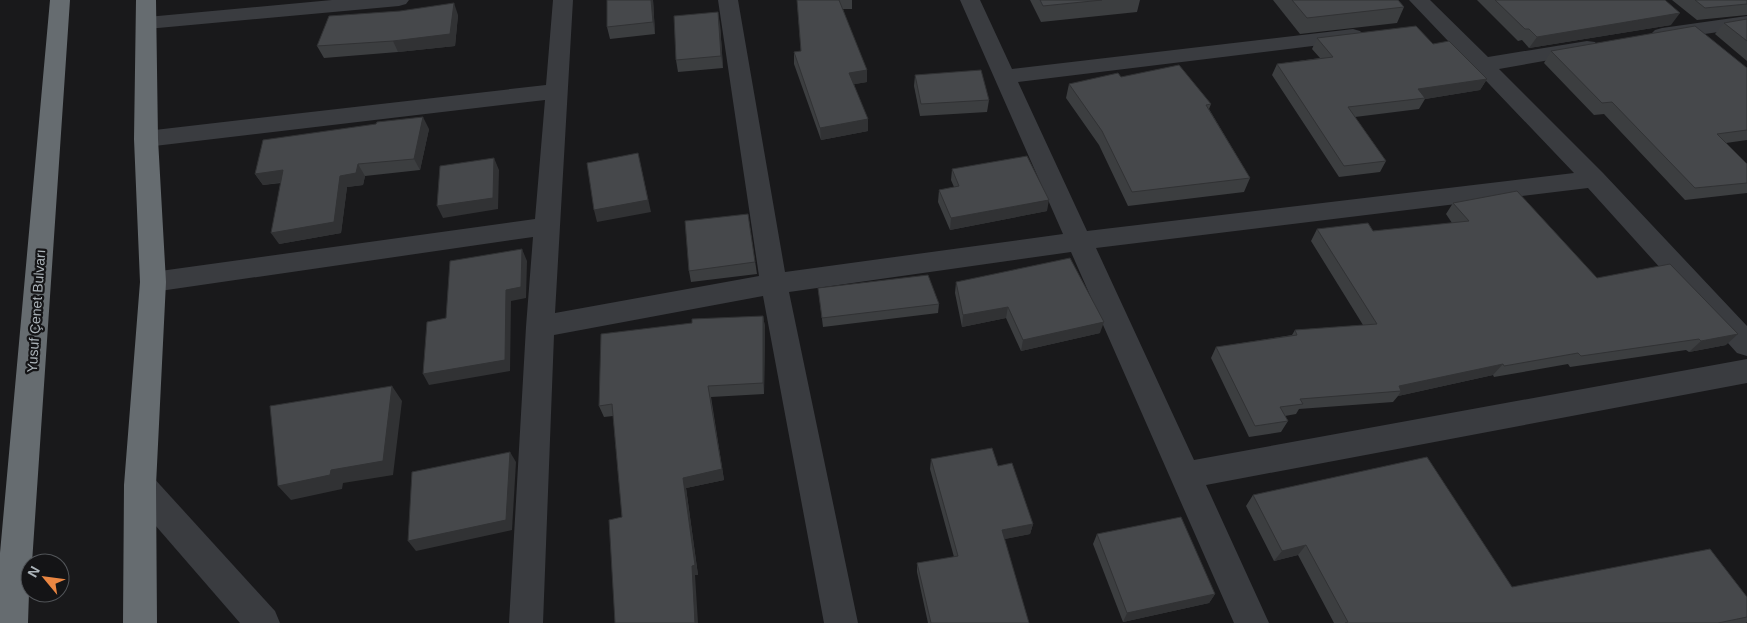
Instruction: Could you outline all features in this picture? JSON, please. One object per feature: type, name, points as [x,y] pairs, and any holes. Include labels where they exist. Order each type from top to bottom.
[{"type":"highway","name":"Yusuf Çenet Bulvarı","points":[[11,623],[60,0]]},
{"type":"highway","points":[[140,623],[140,485],[153,282],[146,139],[146,12]]},
{"type":"street","points":[[146,12],[399,0]]},
{"type":"street","points":[[526,623],[540,327],[563,0]]},
{"type":"street","points":[[728,0],[774,284],[841,623]]},
{"type":"street","points":[[970,0],[1252,623]]},
{"type":"street","points":[[1419,0],[1594,179],[1747,344]]},
{"type":"street","points":[[1670,12],[1712,46]]},
{"type":"street","points":[[1644,37],[1747,22]]},
{"type":"street","points":[[1414,28],[1443,24]]},
{"type":"street","points":[[1005,77],[1375,33]]},
{"type":"street","points":[[1483,65],[1606,44]]},
{"type":"street","points":[[146,139],[557,91]]},
{"type":"street","points":[[540,327],[774,284],[1079,241],[1594,179]]},
{"type":"street","points":[[153,282],[548,226]]},
{"type":"street","points":[[1185,475],[1747,371]]},
{"type":"street","points":[[140,485],[264,623]]},
{"type":"building","points":[[607,0],[651,0],[653,22],[607,27]]},
{"type":"building","points":[[797,0],[839,0],[867,70],[849,73],[868,119],[820,128],[794,52],[801,51]]},
{"type":"building","points":[[1040,0],[1102,0],[1043,6]]},
{"type":"building","points":[[1292,0],[1398,0],[1404,7],[1307,18]]},
{"type":"building","points":[[1495,0],[1665,0],[1680,13],[1537,37],[1529,29],[1525,29]]},
{"type":"building","points":[[1695,0],[1747,0],[1747,4],[1705,8]]},
{"type":"building","points":[[454,3],[450,34],[393,41],[317,46],[329,16],[400,11]]},
{"type":"building","points":[[718,12],[721,56],[676,60],[674,16]]},
{"type":"building","points":[[1747,19],[1747,41],[1724,23]]},
{"type":"building","points":[[1416,26],[1433,44],[1449,41],[1487,79],[1418,89],[1425,98],[1348,107],[1386,161],[1344,166],[1277,64],[1333,57],[1317,38]]},
{"type":"building","points":[[1695,26],[1747,68],[1747,130],[1717,134],[1747,164],[1747,183],[1695,188],[1612,102],[1602,103],[1551,51]]},
{"type":"building","points":[[1179,65],[1211,104],[1206,105],[1250,178],[1132,192],[1102,131],[1069,84],[1118,73],[1121,77]]},
{"type":"building","points":[[981,70],[989,100],[921,104],[915,75]]},
{"type":"building","points":[[423,117],[414,159],[358,164],[356,173],[340,176],[334,222],[271,233],[283,170],[255,174],[263,140],[376,124],[377,122]]},
{"type":"building","points":[[638,153],[648,200],[594,210],[587,163]]},
{"type":"building","points":[[1027,156],[1049,200],[951,218],[939,190],[959,186],[952,169]]},
{"type":"building","points":[[494,158],[493,198],[437,206],[440,166]]},
{"type":"building","points":[[1517,191],[1597,278],[1670,264],[1738,334],[1701,341],[1699,339],[1581,356],[1578,353],[1504,366],[1503,364],[1399,386],[1401,391],[1300,399],[1303,404],[1280,407],[1288,421],[1255,426],[1216,347],[1297,335],[1295,330],[1377,324],[1317,229],[1368,223],[1373,231],[1469,221],[1453,203]]},
{"type":"building","points":[[748,214],[755,262],[689,271],[685,221]]},
{"type":"building","points":[[522,249],[521,287],[506,290],[505,360],[423,374],[427,322],[446,318],[450,261]]},
{"type":"building","points":[[1070,258],[1104,322],[1023,340],[1008,307],[963,315],[956,282]]},
{"type":"building","points":[[928,275],[939,304],[822,318],[818,288]]},
{"type":"building","points":[[763,316],[763,383],[708,386],[722,469],[683,478],[695,565],[692,566],[695,623],[615,623],[609,520],[622,517],[612,404],[599,406],[601,334],[692,323],[692,319]]},
{"type":"building","points":[[392,386],[383,461],[331,470],[330,475],[278,486],[270,406]]},
{"type":"building","points":[[992,448],[998,466],[1012,463],[1033,524],[1002,530],[1029,623],[931,623],[917,563],[958,556],[931,459]]},
{"type":"building","points":[[510,452],[506,520],[408,541],[412,472]]},
{"type":"building","points":[[1427,457],[1512,587],[1710,549],[1747,597],[1747,617],[1718,623],[1345,623],[1348,622],[1306,545],[1282,551],[1253,495]]},
{"type":"building","points":[[1181,517],[1215,594],[1127,613],[1097,534]]}]
